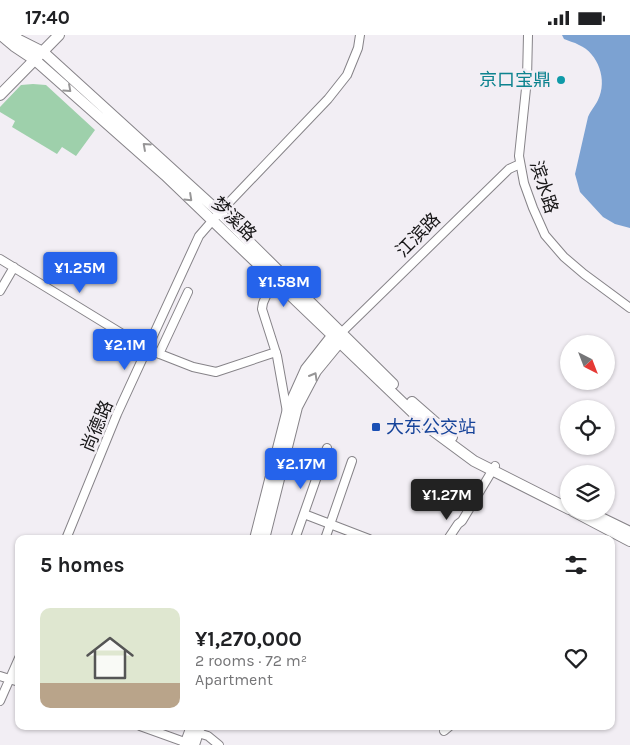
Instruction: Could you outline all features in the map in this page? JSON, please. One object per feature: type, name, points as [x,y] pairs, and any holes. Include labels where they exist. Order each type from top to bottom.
[{"type":"main road","name":"梦溪路","points":[[1,35],[37,55]]},
{"type":"main road","name":"梦溪路","points":[[13,35],[216,216],[338,337]]},
{"type":"main road","points":[[0,95],[53,35]]},
{"type":"main road","points":[[0,89],[59,35]]},
{"type":"main road","name":"梦溪路","points":[[216,216],[273,280],[432,420],[494,468],[560,504]]},
{"type":"main road","name":"江滨路","points":[[256,535],[288,413],[306,369],[338,337]]},
{"type":"main road","name":"江滨路","points":[[265,535],[297,407],[316,371],[338,337]]},
{"type":"main road","name":"梦溪路","points":[[494,468],[560,497]]},
{"type":"main road","points":[[591,520],[630,541]]},
{"type":"main road","points":[[605,520],[630,533]]},
{"type":"main road","points":[[190,744],[197,730]]},
{"type":"street","name":"尚德路","points":[[68,535],[117,414],[199,236],[328,99],[347,75],[358,48],[360,35]]},
{"type":"street","name":"滨水路","points":[[528,35],[527,79],[520,164],[524,183],[533,208],[545,235],[564,257],[630,307]]},
{"type":"street","name":"江滨路","points":[[338,337],[509,169],[520,164]]},
{"type":"street","points":[[0,259],[147,349],[193,367],[216,372],[276,352]]},
{"type":"street","points":[[0,291],[14,267]]},
{"type":"street","points":[[273,280],[262,309],[276,352],[288,413]]},
{"type":"street","points":[[159,354],[188,292]]},
{"type":"street","points":[[296,535],[327,448]]},
{"type":"street","points":[[326,535],[352,461]]},
{"type":"street","points":[[456,535],[462,521],[494,468]]},
{"type":"street","points":[[304,514],[359,535]]},
{"type":"street","points":[[451,535],[462,521]]},
{"type":"street","points":[[0,701],[15,667]]},
{"type":"street","points":[[0,676],[15,681]]},
{"type":"street","points":[[151,730],[190,744]]},
{"type":"street","points":[[199,730],[219,745]]},
{"type":"green space","points":[[21,85],[46,85],[95,130],[76,156],[62,147],[57,154],[12,127],[15,121],[0,112],[0,107]]},
{"type":"water","points":[[562,35],[630,35],[630,228],[615,224],[603,217],[580,192],[575,174],[588,117],[598,100],[602,84],[599,68],[591,54],[579,45],[564,39]]},
{"type":"place","name":"京口宝鼎","points":[[561,80]]},
{"type":"place","name":"大东公交站","points":[[376,427]]}]
